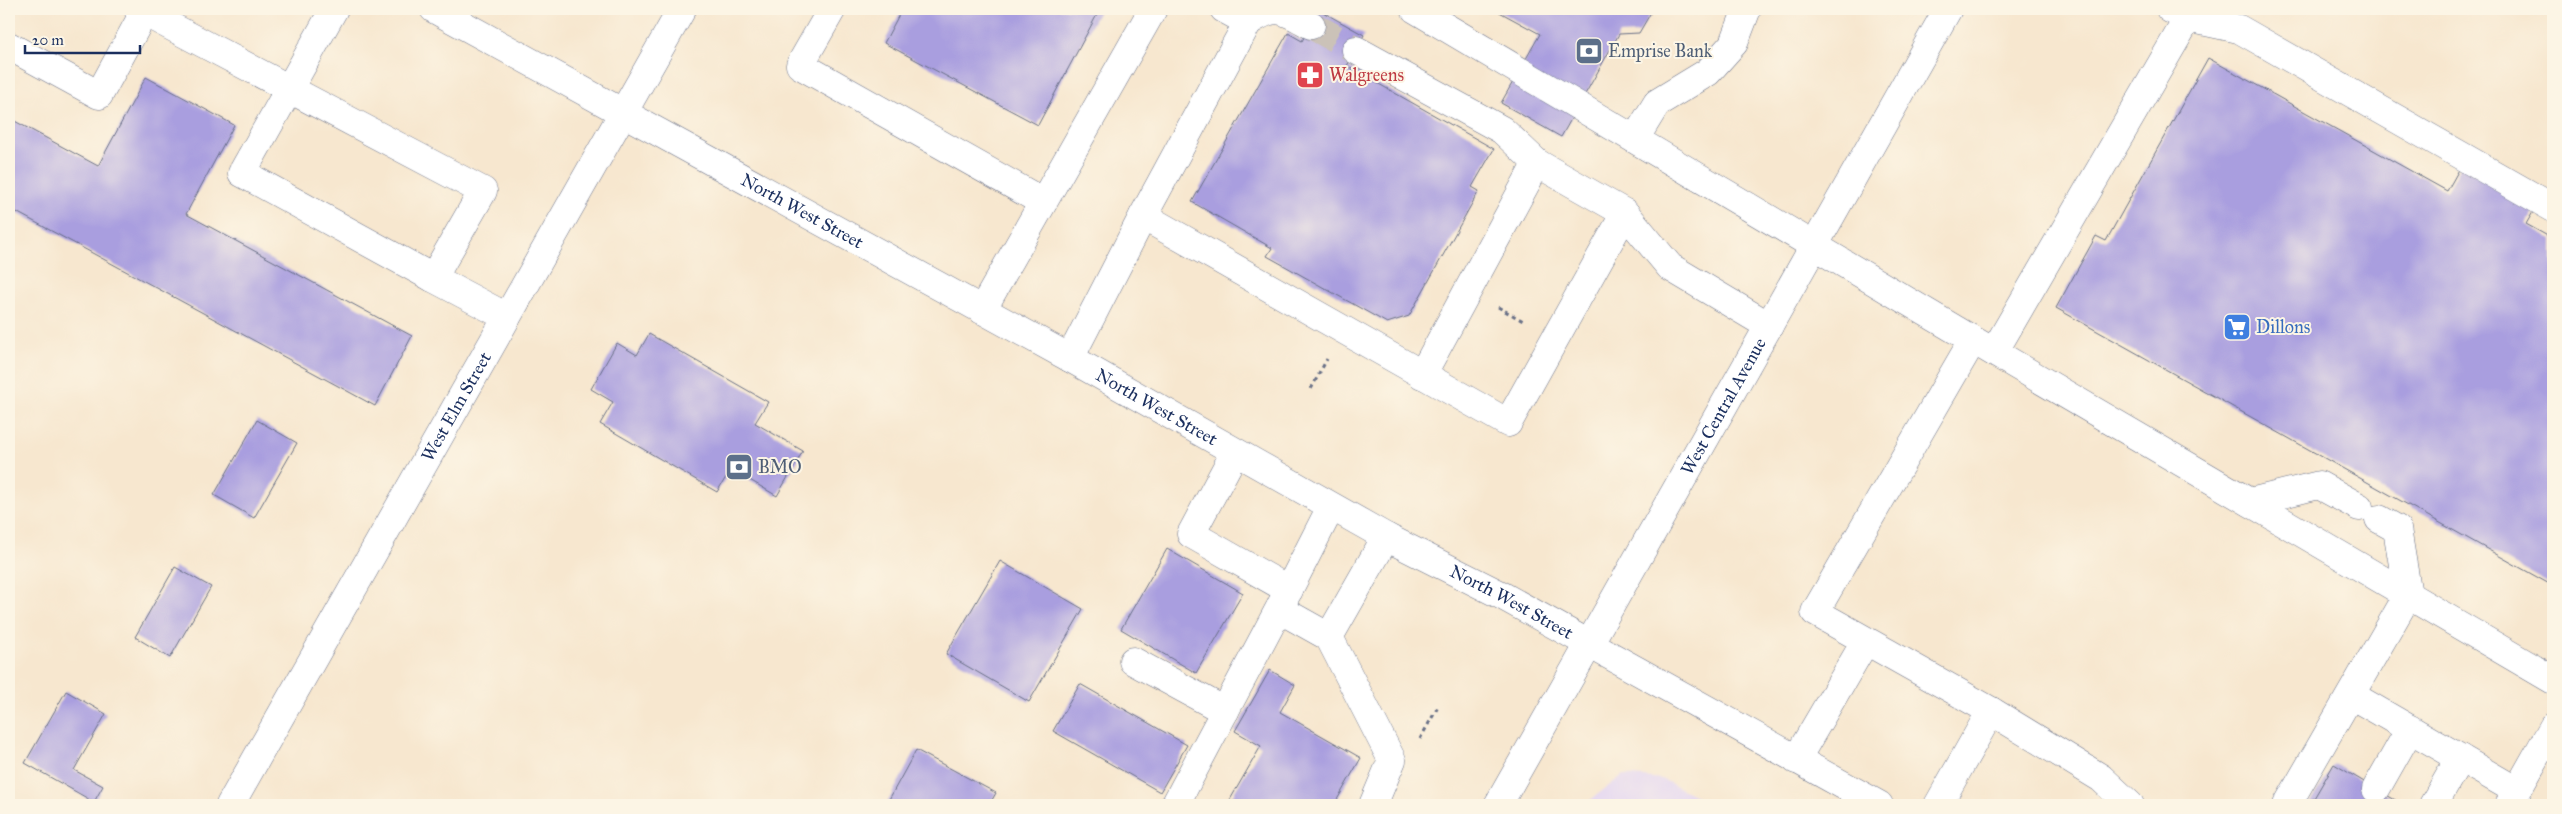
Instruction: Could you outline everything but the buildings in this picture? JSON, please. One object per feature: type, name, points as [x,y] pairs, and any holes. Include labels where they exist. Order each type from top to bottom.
[{"type":"main road","points":[[334,9],[242,174],[507,317]]},
{"type":"main road","name":"North West Street","points":[[434,9],[1070,358],[1331,507],[1590,644],[1877,805]]},
{"type":"main road","name":"West Elm Street","points":[[230,805],[682,9]]},
{"type":"main road","points":[[832,9],[800,65],[1043,202]]},
{"type":"main road","points":[[982,310],[1152,9]]},
{"type":"main road","points":[[1224,9],[1248,22]]},
{"type":"main road","points":[[1416,9],[1984,346],[2553,680]]},
{"type":"main road","points":[[1635,139],[1657,103],[1708,72],[1734,43],[1747,9]]},
{"type":"main road","name":"West Central Avenue","points":[[1498,805],[1948,9]]},
{"type":"main road","points":[[9,46],[99,94],[143,10],[483,191],[433,278]]},
{"type":"main road","points":[[1070,358],[1143,216],[1248,22],[1264,11],[1284,10],[1311,25]]},
{"type":"main road","points":[[2130,805],[2101,778],[1991,711],[1865,642],[1815,612],[1984,346],[2179,14],[2239,29],[2553,208]]},
{"type":"main road","points":[[1356,50],[1502,130],[1537,163],[1625,213],[1670,267],[1769,326]]},
{"type":"main road","points":[[1422,374],[1537,163]]},
{"type":"main road","points":[[1143,216],[1508,423],[1625,213]]},
{"type":"main road","points":[[1235,452],[1191,534],[1284,600],[1329,637],[1392,760],[1376,804]]},
{"type":"main road","points":[[2250,502],[2319,485],[2398,529],[2408,595],[2287,805]]},
{"type":"main road","points":[[1175,805],[1331,507]]},
{"type":"main road","points":[[1329,637],[1386,537]]},
{"type":"main road","points":[[1796,760],[1865,642]]},
{"type":"main road","points":[[1133,661],[1225,711]]},
{"type":"main road","points":[[2351,695],[2460,758],[2513,798],[2553,727]]},
{"type":"main road","points":[[1938,805],[1991,711]]},
{"type":"main road","points":[[2376,789],[2410,730]]},
{"type":"main road","points":[[2433,805],[2460,758]]},
{"type":"shaded area","points":[[1623,775],[1662,779],[1713,805],[1584,805]]},
{"type":"tunnel","points":[[1311,25],[1356,50]]},
{"type":"place","name":"Emprise Bank","points":[[1589,51]]},
{"type":"place","name":"Walgreens","points":[[1310,75]]},
{"type":"place","name":"Dillons","points":[[2237,327]]},
{"type":"place","name":"BMO","points":[[739,467]]}]
